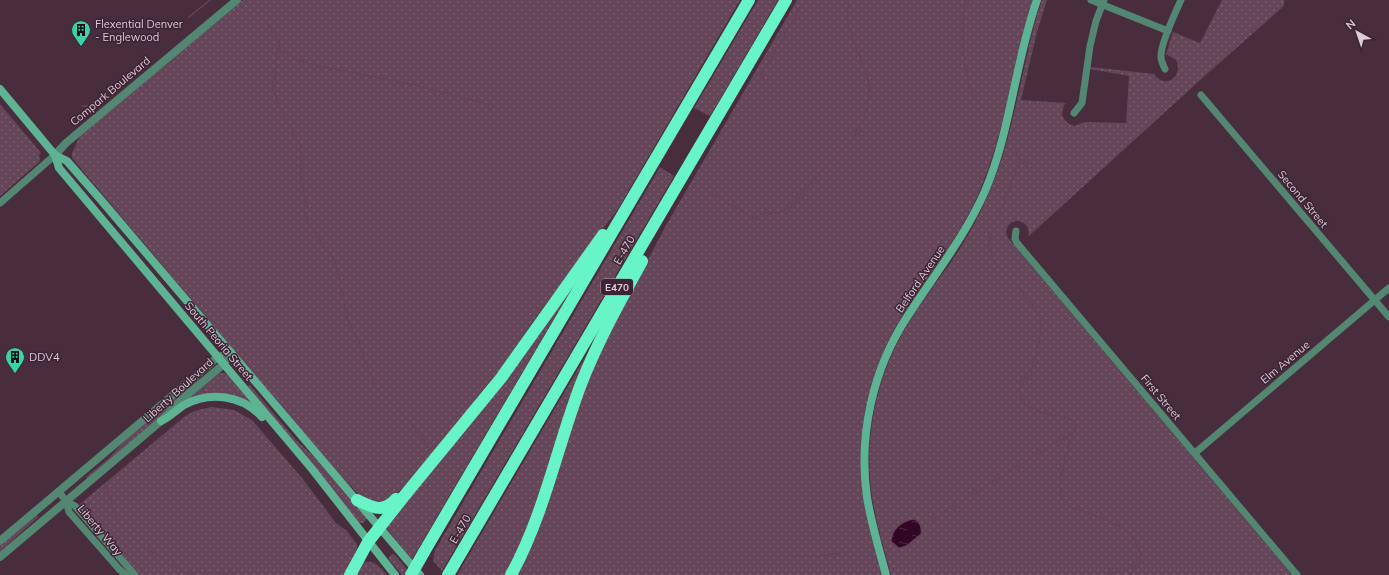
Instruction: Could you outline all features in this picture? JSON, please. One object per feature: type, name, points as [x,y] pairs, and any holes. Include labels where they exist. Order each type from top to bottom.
[{"type":"highway","name":"E-470","points":[[411,575],[749,0]]},
{"type":"highway","name":"E-470","points":[[448,575],[786,0]]},
{"type":"highway","points":[[511,575],[530,537],[584,376],[603,334],[669,212],[677,186]]},
{"type":"highway","points":[[350,575],[368,542],[501,378],[580,267],[639,188]]},
{"type":"highway","points":[[357,500],[375,508],[386,507],[392,503],[404,490],[413,485]]},
{"type":"main road","name":"Belford Avenue","points":[[886,575],[870,513],[865,481],[866,438],[873,395],[880,370],[894,338],[956,245],[971,219],[985,189],[1002,141],[1028,30],[1037,0]]},
{"type":"main road","name":"South Peoria Street","points":[[0,89],[55,155],[59,168],[315,472],[395,575]]},
{"type":"main road","name":"South Peoria Street","points":[[55,155],[67,161],[380,526],[420,575]]},
{"type":"main road","points":[[161,421],[179,408],[193,401],[219,397],[233,399],[247,405],[259,413],[270,426],[280,431]]},
{"type":"street","name":"Compark Boulevard","points":[[55,155],[66,143],[237,0]]},
{"type":"street","points":[[1091,0],[1103,2],[1168,31]]},
{"type":"street","points":[[1165,69],[1161,56],[1168,31],[1181,0]]},
{"type":"street","points":[[1074,113],[1082,102],[1090,46],[1103,2]]},
{"type":"street","name":"Second Street","points":[[1200,95],[1389,317]]},
{"type":"street","points":[[0,203],[55,155]]},
{"type":"street","name":"First Street","points":[[1016,231],[1015,239],[1017,243],[1297,575]]},
{"type":"street","name":"Elm Avenue","points":[[1195,453],[1389,288]]},
{"type":"street","name":"Liberty Boulevard","points":[[0,541],[218,357],[231,352]]},
{"type":"street","name":"Liberty Boulevard","points":[[0,557],[161,421],[181,400],[224,364],[231,352]]},
{"type":"street","points":[[59,492],[66,501]]},
{"type":"street","name":"Liberty Way","points":[[66,501],[69,512],[126,575]]},
{"type":"street","name":"Liberty Way","points":[[66,501],[75,506],[135,575]]},
{"type":"shaded area","points":[[243,0],[740,0],[618,209],[539,313],[500,369],[414,476],[393,498],[386,503],[364,500],[335,470],[72,158],[72,153],[80,136]]},
{"type":"shaded area","points":[[758,0],[778,0],[710,116],[694,108]]},
{"type":"shaded area","points":[[797,0],[1033,0],[1027,18],[999,136],[992,159],[974,204],[957,234],[899,321],[880,360],[867,401],[861,443],[863,498],[882,575],[518,575],[535,539],[589,374],[665,227]]},
{"type":"shaded area","points":[[1042,0],[1047,0],[1037,32],[1021,100],[1066,103],[1062,110],[1063,117],[1067,122],[1074,126],[1085,122],[1126,123],[1129,76],[1090,69],[1091,67],[1154,74],[1158,79],[1168,81],[1175,76],[1178,66],[1176,60],[1166,54],[1173,32],[1200,43],[1222,0],[1284,0],[1284,6],[1028,237],[1029,231],[1027,227],[1020,221],[1011,223],[1006,232],[1008,238],[1292,575],[891,575],[880,536],[872,497],[869,451],[875,406],[888,363],[898,342],[909,322],[962,245],[976,221],[991,188],[1007,141],[1031,37]]},
{"type":"shaded area","points":[[0,104],[41,153],[39,155],[39,162],[0,196]]},
{"type":"shaded area","points":[[660,167],[674,176],[442,571],[433,561],[435,550]]},
{"type":"shaded area","points":[[572,288],[412,559],[386,526]]},
{"type":"shaded area","points":[[595,340],[527,531],[506,575],[457,575]]},
{"type":"shaded area","points":[[220,373],[225,373],[229,376],[252,404],[244,401],[189,398]]},
{"type":"shaded area","points":[[198,379],[200,381],[160,418],[87,478],[86,477],[109,458],[124,441]]},
{"type":"shaded area","points":[[250,385],[295,439],[312,455],[367,518],[364,523],[359,523],[248,387]]},
{"type":"shaded area","points":[[211,407],[234,410],[252,420],[302,478],[336,523],[346,530],[357,544],[357,549],[345,575],[139,575],[79,506],[184,417],[194,411]]},
{"type":"shaded area","points":[[37,515],[38,517],[0,552],[0,546]]},
{"type":"shaded area","points":[[392,554],[395,555],[412,575],[402,575],[389,560],[389,557]]},
{"type":"shaded area","points":[[364,561],[375,563],[387,575],[354,575]]},
{"type":"water","points":[[914,519],[920,525],[921,534],[906,546],[899,548],[891,541],[893,533],[898,526]]},
{"type":"waterway","points":[[189,17],[210,0]]},
{"type":"waterway","points":[[756,84],[805,0]]},
{"type":"waterway","points":[[708,191],[754,218],[757,218],[760,214],[776,213],[788,209],[853,137],[863,121],[868,104],[870,84],[847,20],[849,0]]},
{"type":"waterway","points":[[971,0],[966,5],[962,13],[963,52],[969,87],[983,107]]},
{"type":"waterway","points":[[252,8],[275,34],[279,41],[273,88],[277,101],[299,143],[302,154],[301,183],[306,202],[304,210],[306,217],[313,231],[330,253],[336,265],[349,323],[358,340],[376,387],[387,400],[398,408],[431,449]]},
{"type":"waterway","points":[[1251,32],[1264,22]]},
{"type":"waterway","points":[[279,49],[298,60],[314,65],[415,85],[494,106]]},
{"type":"waterway","points":[[82,106],[89,106],[113,86]]},
{"type":"waterway","points":[[998,218],[1018,166],[1018,155],[1014,148]]},
{"type":"waterway","points":[[1019,158],[1027,163]]},
{"type":"waterway","points":[[991,234],[990,248],[994,261],[1032,304],[1039,314],[1041,323],[1041,331],[1031,374],[1021,382],[1019,388],[1022,399],[1035,410],[1069,418],[1075,425],[1062,469],[1061,491],[1063,499],[1068,506],[1102,518],[1123,529],[1132,537],[1138,546],[1141,558],[1139,562],[1133,567],[1124,571],[1112,572],[1109,575]]},
{"type":"waterway","points":[[1041,319],[1049,322]]},
{"type":"waterway","points":[[930,521],[1073,432]]},
{"type":"waterway","points":[[105,487],[120,524],[132,537],[177,568],[194,575]]},
{"type":"waterway","points":[[103,495],[108,492]]},
{"type":"waterway","points":[[793,556],[818,556],[852,551]]},
{"type":"waterway","points":[[200,575],[216,573],[235,575]]},
{"type":"place","name":"Flexential Denver - Englewood","points":[[81,47]]},
{"type":"place","name":"DDV4","points":[[15,374]]}]
